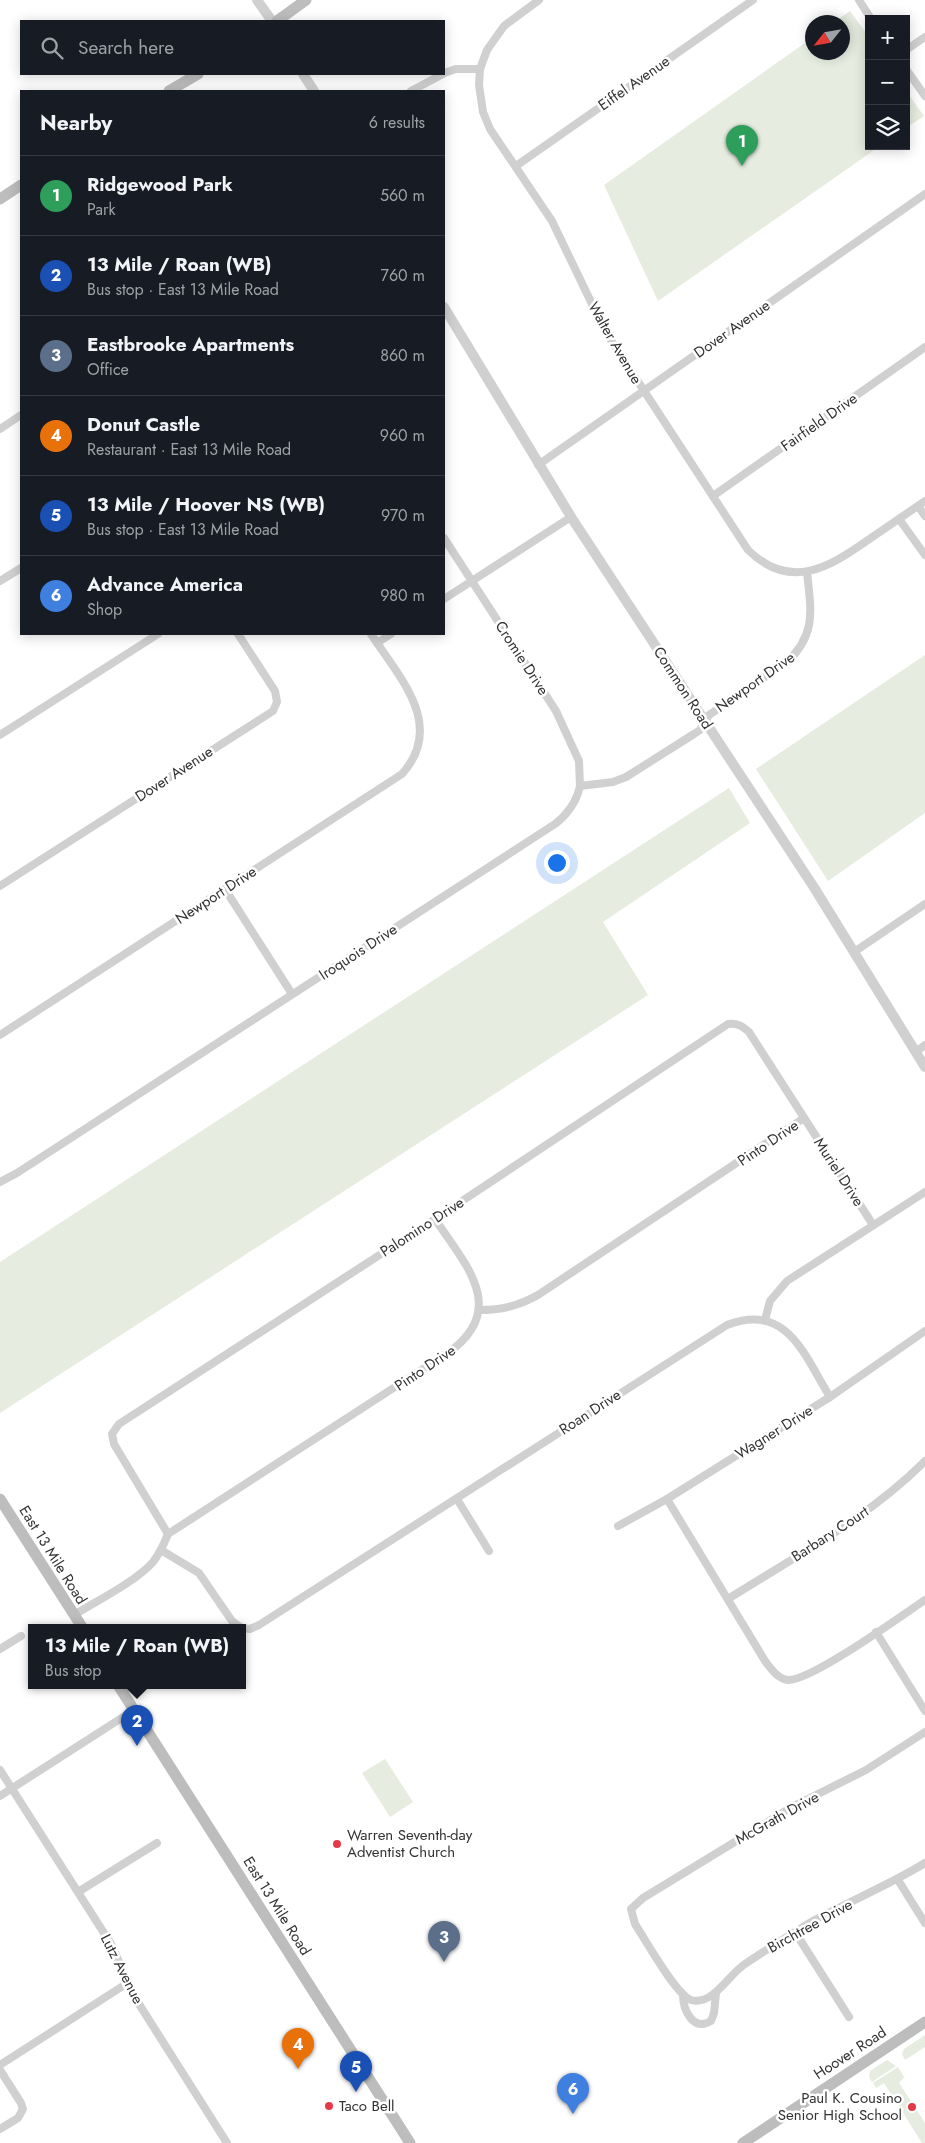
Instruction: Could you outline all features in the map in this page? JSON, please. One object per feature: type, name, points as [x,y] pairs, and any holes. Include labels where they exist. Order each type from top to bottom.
[{"type":"main road","points":[[278,20],[306,0]]},
{"type":"main road","points":[[171,90],[196,75]]},
{"type":"main road","points":[[0,199],[20,186]]},
{"type":"main road","name":"East 13 Mile Road","points":[[1,1501],[80,1624]]},
{"type":"main road","name":"East 13 Mile Road","points":[[121,1689],[410,2143]]},
{"type":"main road","name":"Hoover Road","points":[[743,2143],[925,2022]]},
{"type":"street","points":[[257,0],[271,20]]},
{"type":"street","points":[[445,72],[456,69],[480,68],[487,50],[498,33],[510,20],[540,0]]},
{"type":"street","name":"Eiffel Avenue","points":[[516,166],[753,0]]},
{"type":"street","points":[[858,0],[869,15]]},
{"type":"street","points":[[910,47],[925,37]]},
{"type":"street","name":"Walter Avenue","points":[[480,68],[479,91],[483,112],[490,129],[552,221],[605,331],[643,391],[743,543],[754,556],[777,568],[807,572]]},
{"type":"street","points":[[304,75],[313,90]]},
{"type":"street","points":[[413,90],[439,75]]},
{"type":"street","points":[[910,75],[925,96]]},
{"type":"street","name":"Dover Avenue","points":[[538,465],[925,194]]},
{"type":"street","name":"Common Road","points":[[445,310],[538,465],[854,952],[925,1067]]},
{"type":"street","name":"Fairfield Drive","points":[[713,496],[925,347]]},
{"type":"street","points":[[0,429],[20,416]]},
{"type":"street","points":[[807,572],[821,569],[841,559],[922,503],[925,516]]},
{"type":"street","points":[[445,599],[571,517]]},
{"type":"street","points":[[900,519],[925,555]]},
{"type":"street","name":"Cromie Drive","points":[[445,540],[563,724],[580,761],[580,786]]},
{"type":"street","points":[[0,581],[20,569]]},
{"type":"street","name":"Newport Drive","points":[[705,721],[709,715],[786,663],[797,653],[808,633],[810,625],[811,615],[807,572]]},
{"type":"street","points":[[0,736],[156,635]]},
{"type":"street","name":"Dover Avenue","points":[[0,886],[273,710],[277,702],[275,692],[239,635]]},
{"type":"street","points":[[372,635],[377,643],[389,635]]},
{"type":"street","name":"Newport Drive","points":[[0,1034],[397,778],[408,767],[419,744],[420,723],[417,709],[410,694],[377,643]]},
{"type":"street","points":[[580,786],[613,782],[630,775],[700,730],[705,721]]},
{"type":"street","name":"Iroquois Drive","points":[[0,1182],[17,1173],[555,824],[572,805],[580,786]]},
{"type":"street","points":[[225,889],[292,994]]},
{"type":"street","points":[[854,952],[925,904]]},
{"type":"street","name":"Palomino Drive","points":[[168,1534],[117,1450],[112,1434],[126,1418],[435,1219],[719,1029],[728,1024],[735,1024]]},
{"type":"street","name":"Muriel Drive","points":[[735,1024],[743,1026],[749,1032],[874,1225]]},
{"type":"street","points":[[916,1052],[925,1045]]},
{"type":"street","name":"Pinto Drive","points":[[168,1534],[449,1352],[468,1336],[477,1319],[479,1310],[499,1310],[512,1307],[538,1295],[804,1118]]},
{"type":"street","points":[[830,1397],[794,1338],[780,1326],[765,1320],[770,1301],[788,1281],[925,1192]]},
{"type":"street","points":[[435,1219],[472,1276],[478,1293],[479,1310]]},
{"type":"street","name":"Roan Drive","points":[[246,1627],[259,1625],[718,1329],[737,1321],[748,1319],[765,1320]]},
{"type":"street","name":"Wagner Drive","points":[[618,1526],[667,1499],[830,1397],[925,1331]]},
{"type":"street","name":"Barbary Court","points":[[728,1599],[861,1516],[903,1483],[925,1461]]},
{"type":"street","points":[[457,1498],[489,1551]]},
{"type":"street","points":[[667,1499],[768,1665],[777,1675],[786,1680],[799,1678],[820,1669],[925,1600]]},
{"type":"street","points":[[74,1615],[140,1573],[152,1563],[161,1550],[168,1534]]},
{"type":"street","points":[[161,1550],[199,1572],[232,1621],[236,1624]]},
{"type":"street","points":[[876,1632],[925,1711]]},
{"type":"street","points":[[0,1649],[21,1636]]},
{"type":"street","points":[[0,1796],[134,1710]]},
{"type":"street","name":"McGrath Drive","points":[[683,1996],[635,1924],[631,1909],[643,1898],[747,1834],[792,1807],[866,1770],[925,1732]]},
{"type":"street","name":"Lutz Avenue","points":[[0,1770],[114,1950],[126,1984],[227,2143]]},
{"type":"street","points":[[78,1892],[157,1842]]},
{"type":"street","name":"Birchtree Drive","points":[[683,1996],[690,2000],[703,2000],[716,1993],[736,1970],[796,1932],[814,1921],[898,1880],[925,1863]]},
{"type":"street","points":[[898,1880],[925,1923]]},
{"type":"street","points":[[796,1932],[848,2017]]},
{"type":"street","points":[[0,2065],[126,1984]]},
{"type":"street","points":[[683,1996],[683,2004],[688,2014],[696,2024],[701,2025],[711,2020],[714,2013],[716,1993]]},
{"type":"street","points":[[0,2070],[23,2109],[18,2118],[0,2129]]},
{"type":"shaded area","points":[[850,11],[865,32],[865,150],[874,150],[658,301],[604,185],[805,43],[805,60],[850,60],[850,15],[844,15]]},
{"type":"shaded area","points":[[910,97],[924,116],[910,125]]},
{"type":"shaded area","points":[[925,655],[925,813],[828,881],[756,769]]},
{"type":"shaded area","points":[[729,788],[750,823],[603,922],[648,995],[0,1413],[0,1262]]},
{"type":"shaded area","points":[[385,1759],[413,1802],[390,1817],[362,1773]]},
{"type":"shaded area","points":[[925,2035],[925,2047],[905,2060],[902,2054],[904,2049]]},
{"type":"shaded area","points":[[887,2060],[896,2066],[872,2082],[869,2077],[870,2071]]},
{"type":"shaded area","points":[[898,2067],[904,2077],[899,2083],[925,2123],[925,2143],[922,2143],[884,2083],[876,2088],[873,2083]]},
{"type":"place","name":"Ridgewood Park","points":[[742,166]]},
{"type":"place","name":"13 Mile / Roan (WB)","points":[[137,1746]]},
{"type":"place","name":"Warren Seventh-day Adventist Church","points":[[337,1844]]},
{"type":"place","name":"Eastbrooke Apartments","points":[[444,1962]]},
{"type":"place","name":"Donut Castle","points":[[298,2069]]},
{"type":"place","name":"13 Mile / Hoover NS (WB)","points":[[356,2092]]},
{"type":"place","name":"Taco Bell","points":[[329,2106]]},
{"type":"place","name":"Paul K. Cousino Senior High School","points":[[912,2107]]},
{"type":"place","name":"Advance America","points":[[573,2114]]}]
